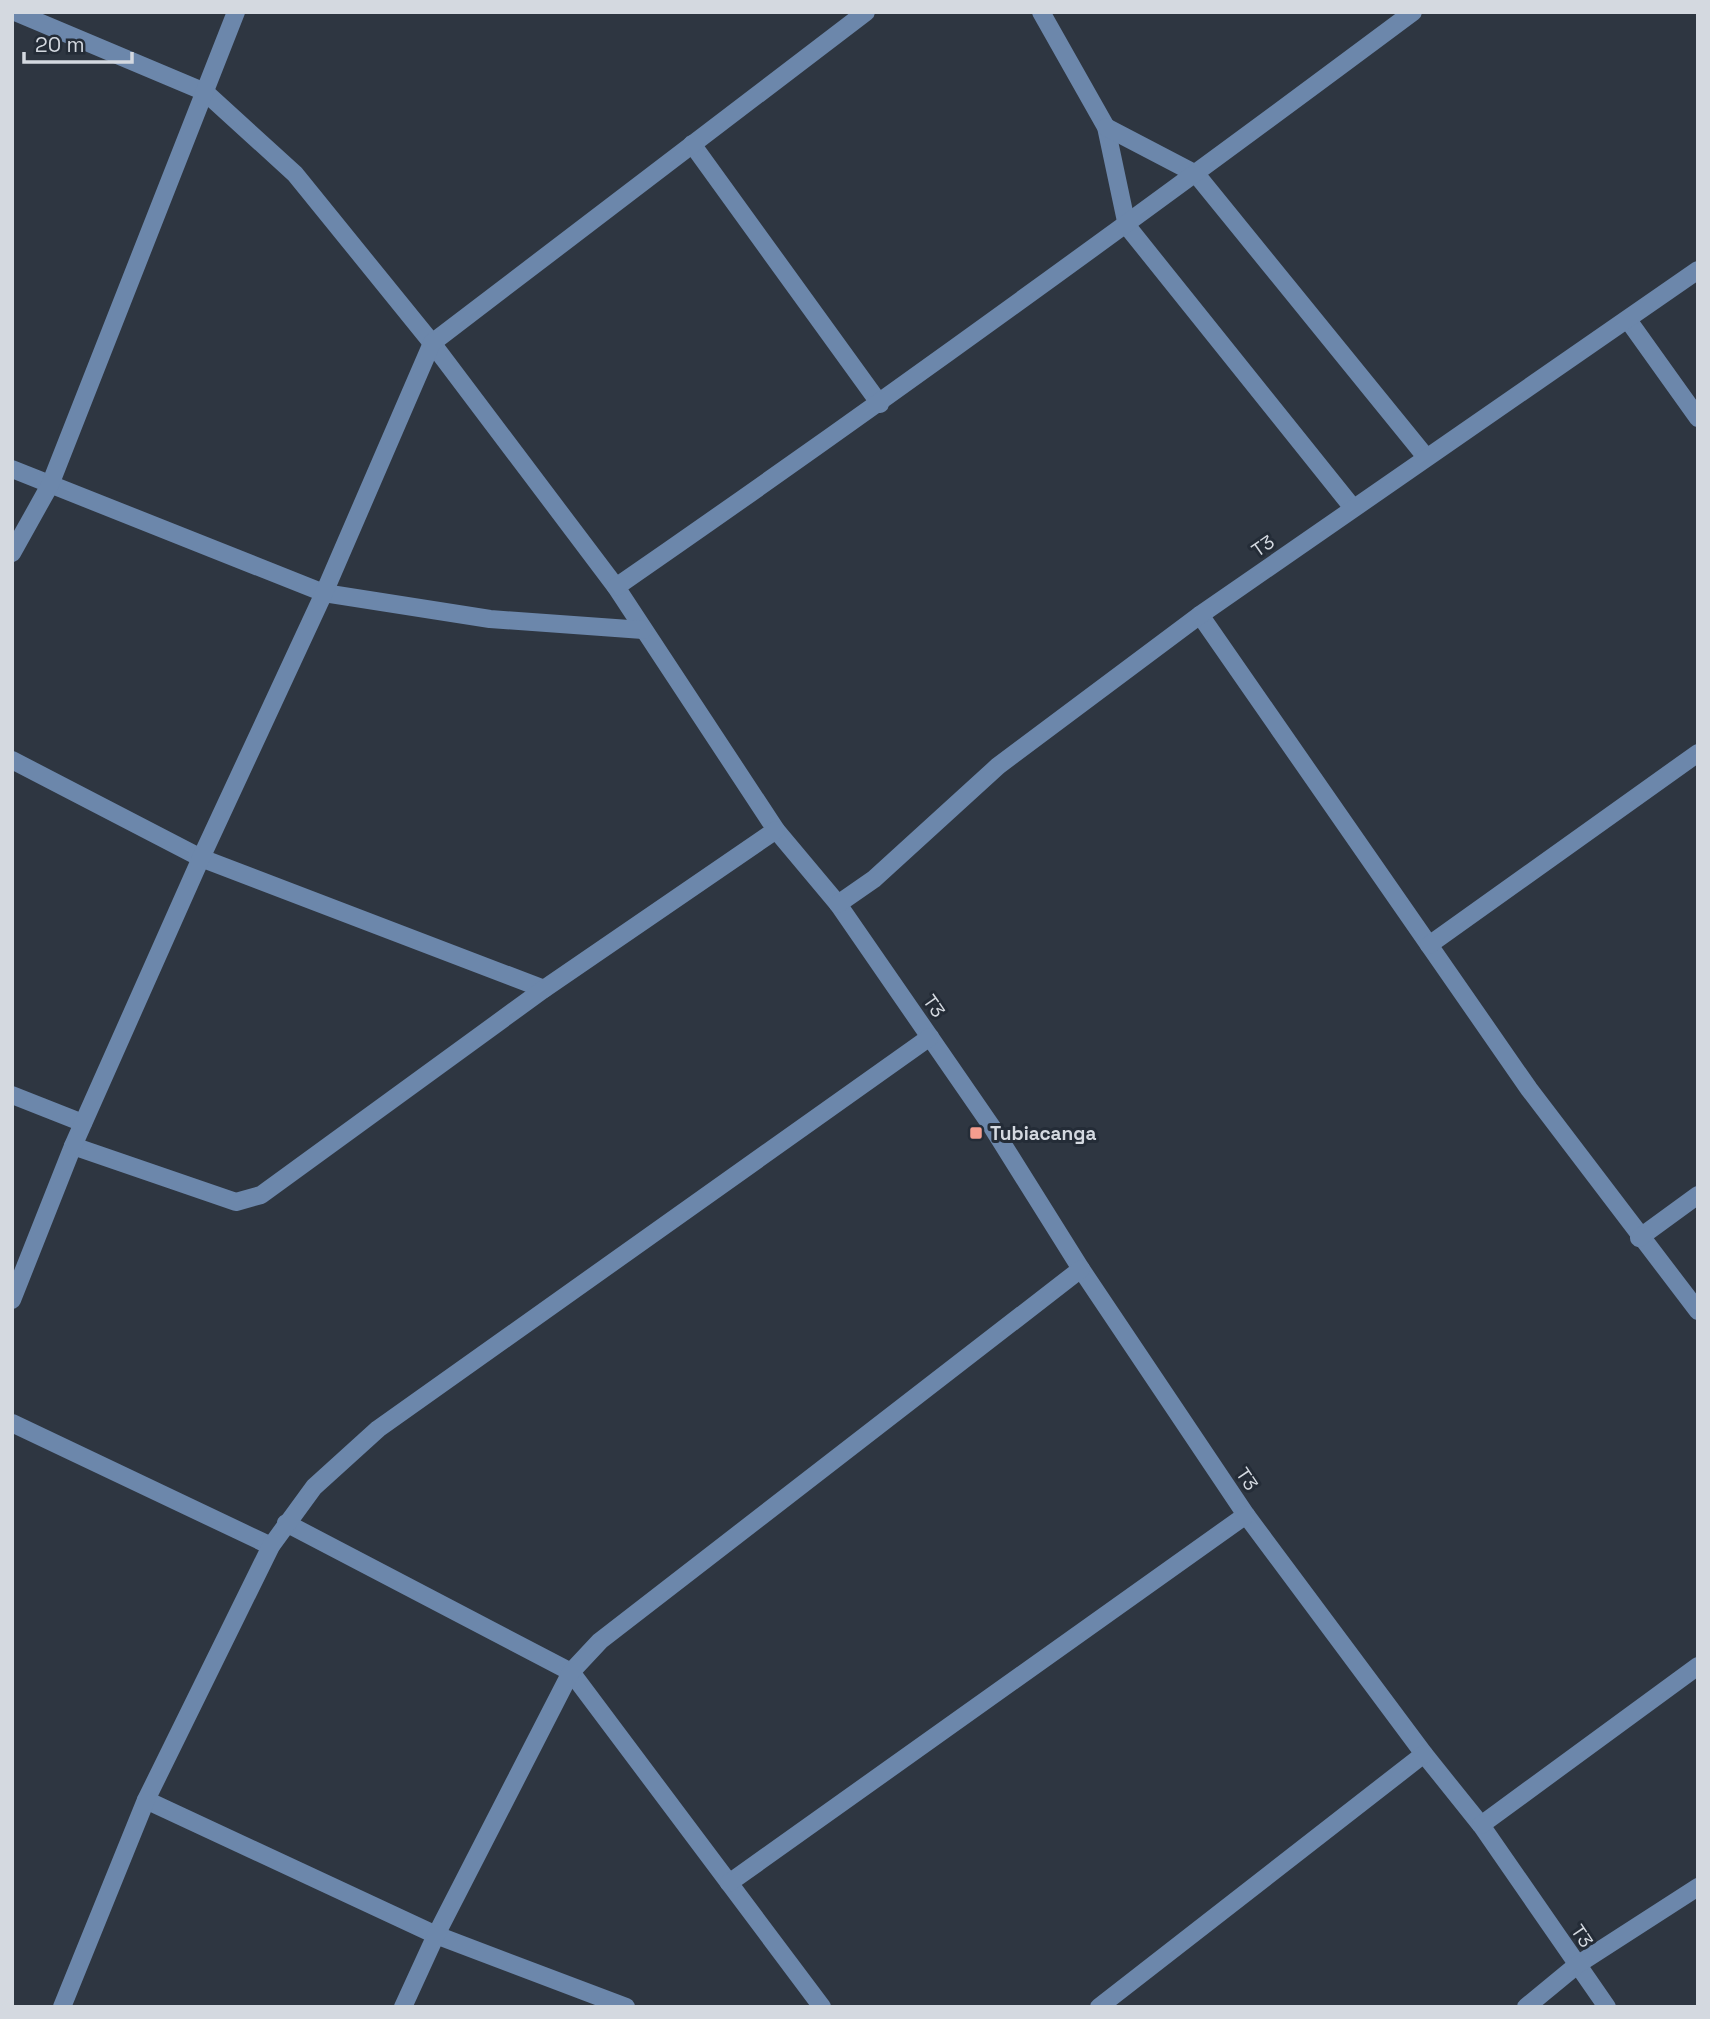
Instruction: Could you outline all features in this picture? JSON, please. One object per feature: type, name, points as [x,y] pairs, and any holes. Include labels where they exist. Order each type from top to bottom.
[{"type":"street","points":[[15,12],[205,92],[295,174],[432,342],[616,587],[776,830],[838,904]]},
{"type":"street","points":[[12,553],[50,485],[236,12]]},
{"type":"street","points":[[12,1300],[83,1123],[201,858],[324,593],[432,342],[866,12]]},
{"type":"street","points":[[1041,12],[1106,127],[1127,226],[1353,508]]},
{"type":"street","points":[[616,587],[880,404],[1127,226],[1413,12]]},
{"type":"street","points":[[1106,127],[1196,174],[1426,457]]},
{"type":"street","points":[[692,144],[880,404]]},
{"type":"street","name":"T3","points":[[1607,2007],[1481,1825],[1424,1754],[1246,1515],[1081,1269],[992,1127],[838,904],[874,879],[998,766],[1200,615],[1698,270]]},
{"type":"street","points":[[1628,320],[1698,418]]},
{"type":"street","points":[[12,469],[324,593],[490,619],[643,630]]},
{"type":"street","points":[[1200,615],[1529,1089],[1639,1238],[1698,1311]]},
{"type":"street","points":[[1429,945],[1698,753]]},
{"type":"street","points":[[12,760],[201,858],[544,989]]},
{"type":"street","points":[[73,1146],[236,1202],[261,1195],[544,989],[776,830]]},
{"type":"street","points":[[62,2007],[146,1800],[271,1546],[314,1487],[378,1429],[930,1037]]},
{"type":"street","points":[[12,1095],[83,1123]]},
{"type":"street","points":[[1639,1238],[1698,1195]]},
{"type":"street","points":[[403,2007],[436,1935],[571,1672],[600,1641],[1081,1269]]},
{"type":"street","points":[[12,1423],[271,1546]]},
{"type":"street","points":[[729,1884],[1246,1515]]},
{"type":"street","points":[[286,1523],[571,1672],[822,2007]]},
{"type":"street","points":[[1481,1825],[1698,1666]]},
{"type":"street","points":[[1099,2007],[1424,1754]]},
{"type":"street","points":[[146,1800],[436,1935],[626,2007]]},
{"type":"street","points":[[1527,2007],[1577,1965],[1698,1887]]},
{"type":"place","name":"Tubiacanga","points":[[976,1133]]}]
